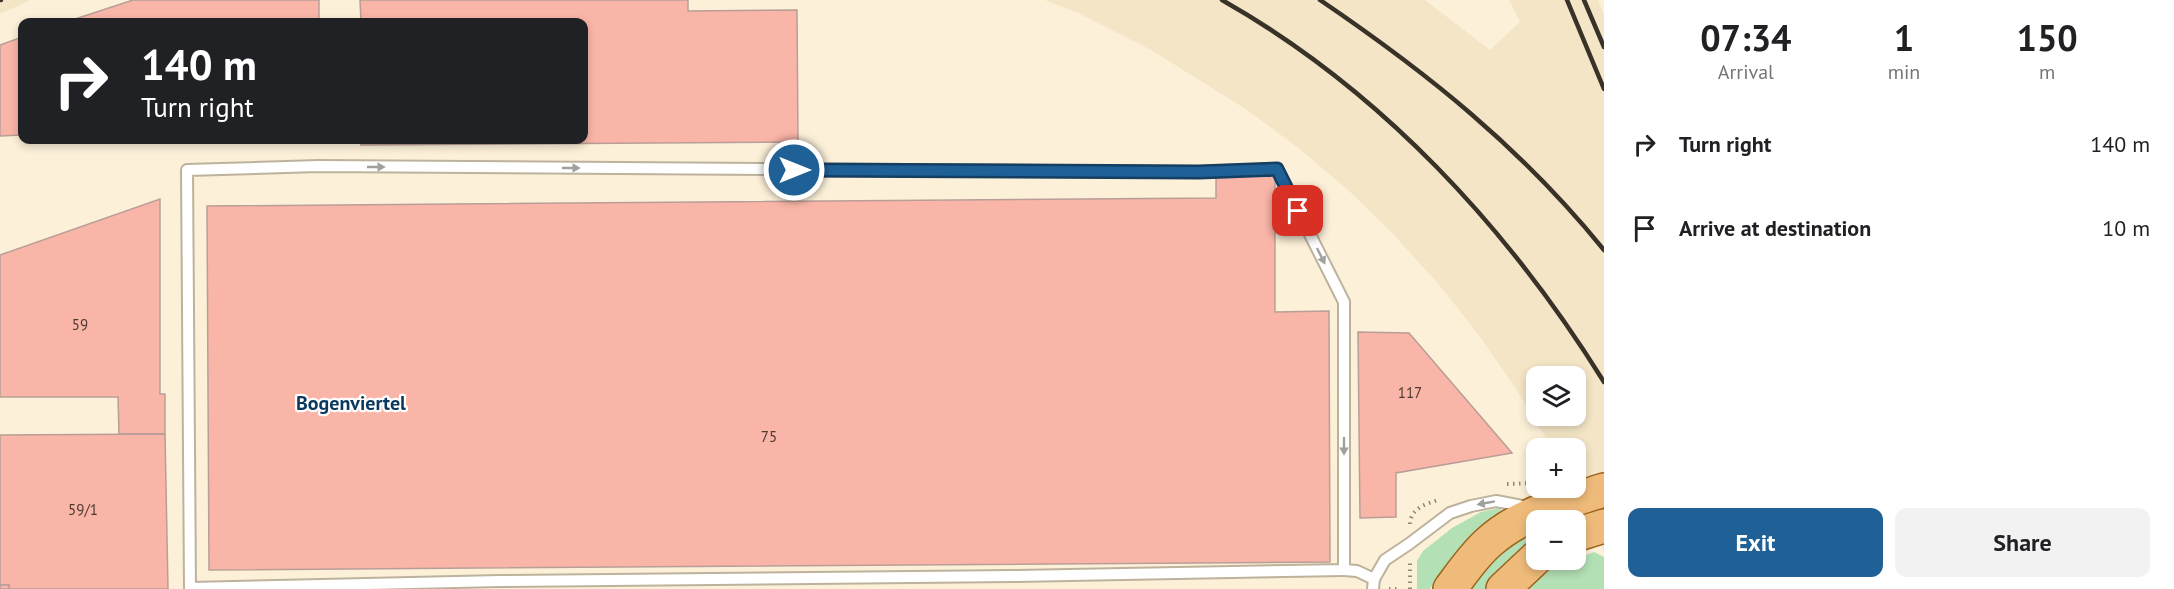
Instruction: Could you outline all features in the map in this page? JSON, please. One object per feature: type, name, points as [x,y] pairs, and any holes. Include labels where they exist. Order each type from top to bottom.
[{"type":"main road","points":[[1543,510],[1604,490]]},
{"type":"main road","points":[[1450,589],[1490,542],[1509,527],[1526,518]]},
{"type":"main road","points":[[1586,532],[1604,526]]},
{"type":"main road","points":[[1503,589],[1526,566]]},
{"type":"lane","points":[[1344,570],[1344,302],[1277,169],[1187,172],[318,166],[187,170],[190,588],[500,585],[1344,570],[1358,571],[1373,584],[1385,560],[1450,513],[1496,501],[1543,510]]},
{"type":"lane","points":[[1013,576],[1013,589]]},
{"type":"path","points":[[1388,589],[1399,589]]},
{"type":"shaded area","points":[[0,0],[31,0],[0,14]]},
{"type":"shaded area","points":[[1045,0],[1425,0],[1490,50],[1520,22],[1509,0],[1598,0],[1604,15],[1604,551],[1586,510],[1584,510],[1578,498],[1586,498],[1586,438],[1546,438],[1539,426],[1586,426],[1586,366],[1526,366],[1526,405],[1481,338],[1440,286],[1394,235],[1347,189],[1296,146],[1244,108],[1151,50],[1078,13]]},
{"type":"green space","points":[[1498,508],[1502,510],[1463,546],[1430,589],[1417,589],[1417,561],[1423,551],[1452,528],[1481,512]]},
{"type":"green space","points":[[1526,535],[1526,546],[1508,561],[1485,589],[1472,589],[1501,555]]},
{"type":"green space","points":[[1594,552],[1604,557],[1604,589],[1527,589],[1550,570],[1586,570],[1586,555]]},
{"type":"building","points":[[133,0],[319,0],[319,18],[78,18]]},
{"type":"building","points":[[360,0],[688,0],[688,11],[797,10],[798,142],[588,143],[588,18],[361,18]]},
{"type":"building","points":[[18,38],[18,135],[0,136],[0,45]]},
{"type":"building","points":[[361,144],[507,144],[361,145]]},
{"type":"building","points":[[1216,174],[1275,174],[1275,312],[1329,311],[1330,562],[209,570],[207,206],[1216,198]]},
{"type":"building","points":[[160,199],[160,394],[165,394],[165,434],[119,434],[118,397],[0,397],[0,255]]},
{"type":"building","points":[[1358,332],[1409,333],[1512,453],[1396,473],[1396,517],[1360,518]]},
{"type":"building","points":[[165,434],[168,589],[9,589],[9,585],[0,585],[0,435]]},
{"type":"building","points":[[0,585],[9,585],[9,589],[0,589]]},
{"type":"railway","points":[[1222,0],[1280,36],[1335,76],[1437,167],[1483,217],[1526,270],[1567,325],[1604,382]]},
{"type":"railway","points":[[1320,0],[1399,56],[1472,114],[1540,178],[1604,250]]},
{"type":"railway","points":[[1567,0],[1604,89]]},
{"type":"railway","points":[[1584,0],[1604,47]]},
{"type":"district","name":"Bogenviertel","points":[[351,403]]},
{"type":"route","points":[[794,170],[1199,172],[1277,169],[1298,211]]}]
